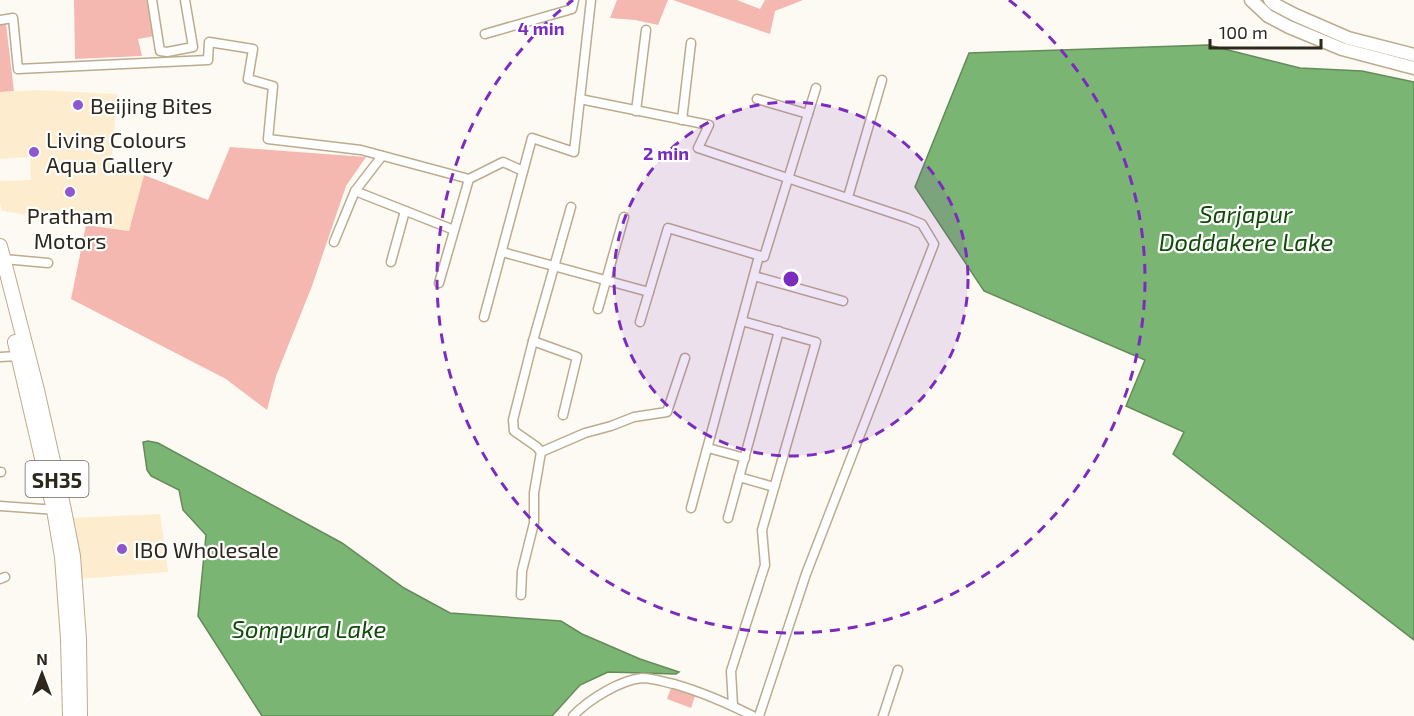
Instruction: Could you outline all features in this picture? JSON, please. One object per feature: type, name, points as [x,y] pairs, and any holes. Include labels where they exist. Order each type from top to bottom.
[{"type":"main road","name":"SH35","points":[[2,253],[37,390],[59,510],[73,556],[79,639],[80,716]]},
{"type":"main road","points":[[0,280],[59,510],[68,639],[70,716]]},
{"type":"street","points":[[152,0],[160,51],[193,47],[185,0]]},
{"type":"street","points":[[485,34],[572,9],[574,0]]},
{"type":"street","points":[[484,317],[532,138],[574,152],[591,0]]},
{"type":"street","points":[[1251,0],[1268,16],[1289,27],[1342,49],[1414,68]]},
{"type":"street","points":[[1270,0],[1295,15],[1348,38],[1414,55]]},
{"type":"street","points":[[0,20],[13,18],[18,69],[208,60],[209,42],[253,49],[248,79],[273,86],[268,139],[361,150],[469,179],[503,162],[523,171]]},
{"type":"street","points":[[636,111],[646,30]]},
{"type":"street","points":[[682,120],[691,43]]},
{"type":"street","points":[[177,50],[179,61]]},
{"type":"street","points":[[848,197],[882,80]]},
{"type":"street","points":[[640,322],[668,228],[764,257],[816,88]]},
{"type":"street","points":[[580,99],[709,125],[698,148],[922,224],[934,244],[806,574],[759,716]]},
{"type":"street","points":[[757,99],[808,114]]},
{"type":"street","points":[[334,242],[355,191],[382,156]]},
{"type":"street","points":[[440,283],[469,179]]},
{"type":"street","points":[[355,191],[453,230]]},
{"type":"street","points":[[521,595],[522,571],[534,523],[534,493],[541,452],[514,431],[513,420],[533,341],[572,207]]},
{"type":"street","points":[[391,262],[405,211]]},
{"type":"street","points":[[598,309],[624,217]]},
{"type":"street","points":[[502,252],[649,292]]},
{"type":"street","points":[[2,253],[48,263]]},
{"type":"street","points":[[691,508],[759,256]]},
{"type":"street","points":[[754,276],[843,301]]},
{"type":"street","points":[[733,706],[730,671],[765,565],[762,530],[816,342],[742,321]]},
{"type":"street","points":[[728,518],[779,331]]},
{"type":"street","points":[[533,341],[577,357],[563,415]]},
{"type":"street","points":[[0,357],[18,356]]},
{"type":"street","points":[[541,452],[585,433],[634,417],[667,412],[685,358]]},
{"type":"street","points":[[708,448],[745,458]]},
{"type":"street","points":[[739,477],[774,487]]},
{"type":"street","points":[[0,506],[59,510]]},
{"type":"street","points":[[883,716],[898,670]]},
{"type":"street","points":[[573,716],[582,707],[623,682],[642,678],[693,689],[753,716]]},
{"type":"shaded area","points":[[74,0],[149,0],[155,36],[138,39],[142,56],[75,59]]},
{"type":"shaded area","points":[[617,0],[668,0],[658,25],[610,18]]},
{"type":"shaded area","points":[[673,0],[737,0],[760,9],[765,0],[803,0],[775,11],[770,34]]},
{"type":"shaded area","points":[[6,24],[14,91],[0,92],[0,25]]},
{"type":"shaded area","points":[[38,90],[117,94],[111,171],[144,175],[130,231],[2,211],[0,181],[31,180],[30,157],[0,159],[0,92]]},
{"type":"shaded area","points":[[230,147],[366,157],[346,186],[312,286],[276,376],[267,410],[226,379],[71,299],[86,225],[129,231],[144,175],[208,200]]},
{"type":"shaded area","points":[[160,514],[168,572],[79,579],[71,518]]},
{"type":"shaded area","points":[[671,688],[695,696],[691,708],[667,699]]},
{"type":"water","name":"Sarjapur Doddakere Lake","points":[[1208,45],[1300,68],[1362,71],[1414,82],[1414,640],[1173,454],[1184,432],[1126,406],[1145,360],[984,291],[915,187],[969,53]]},
{"type":"water","name":"Sompura Lake","points":[[143,442],[158,443],[342,543],[404,588],[450,613],[561,621],[582,634],[640,659],[679,672],[676,674],[608,672],[580,685],[552,716],[262,716],[198,616],[206,535],[183,510],[179,490],[151,476],[147,470]]},
{"type":"place","name":"Beijing Bites","points":[[78,105]]},
{"type":"place","name":"Living Colours Aqua Gallery","points":[[34,152]]},
{"type":"place","name":"Pratham Motors","points":[[70,192]]},
{"type":"place","name":"IBO Wholesale","points":[[122,549]]}]
